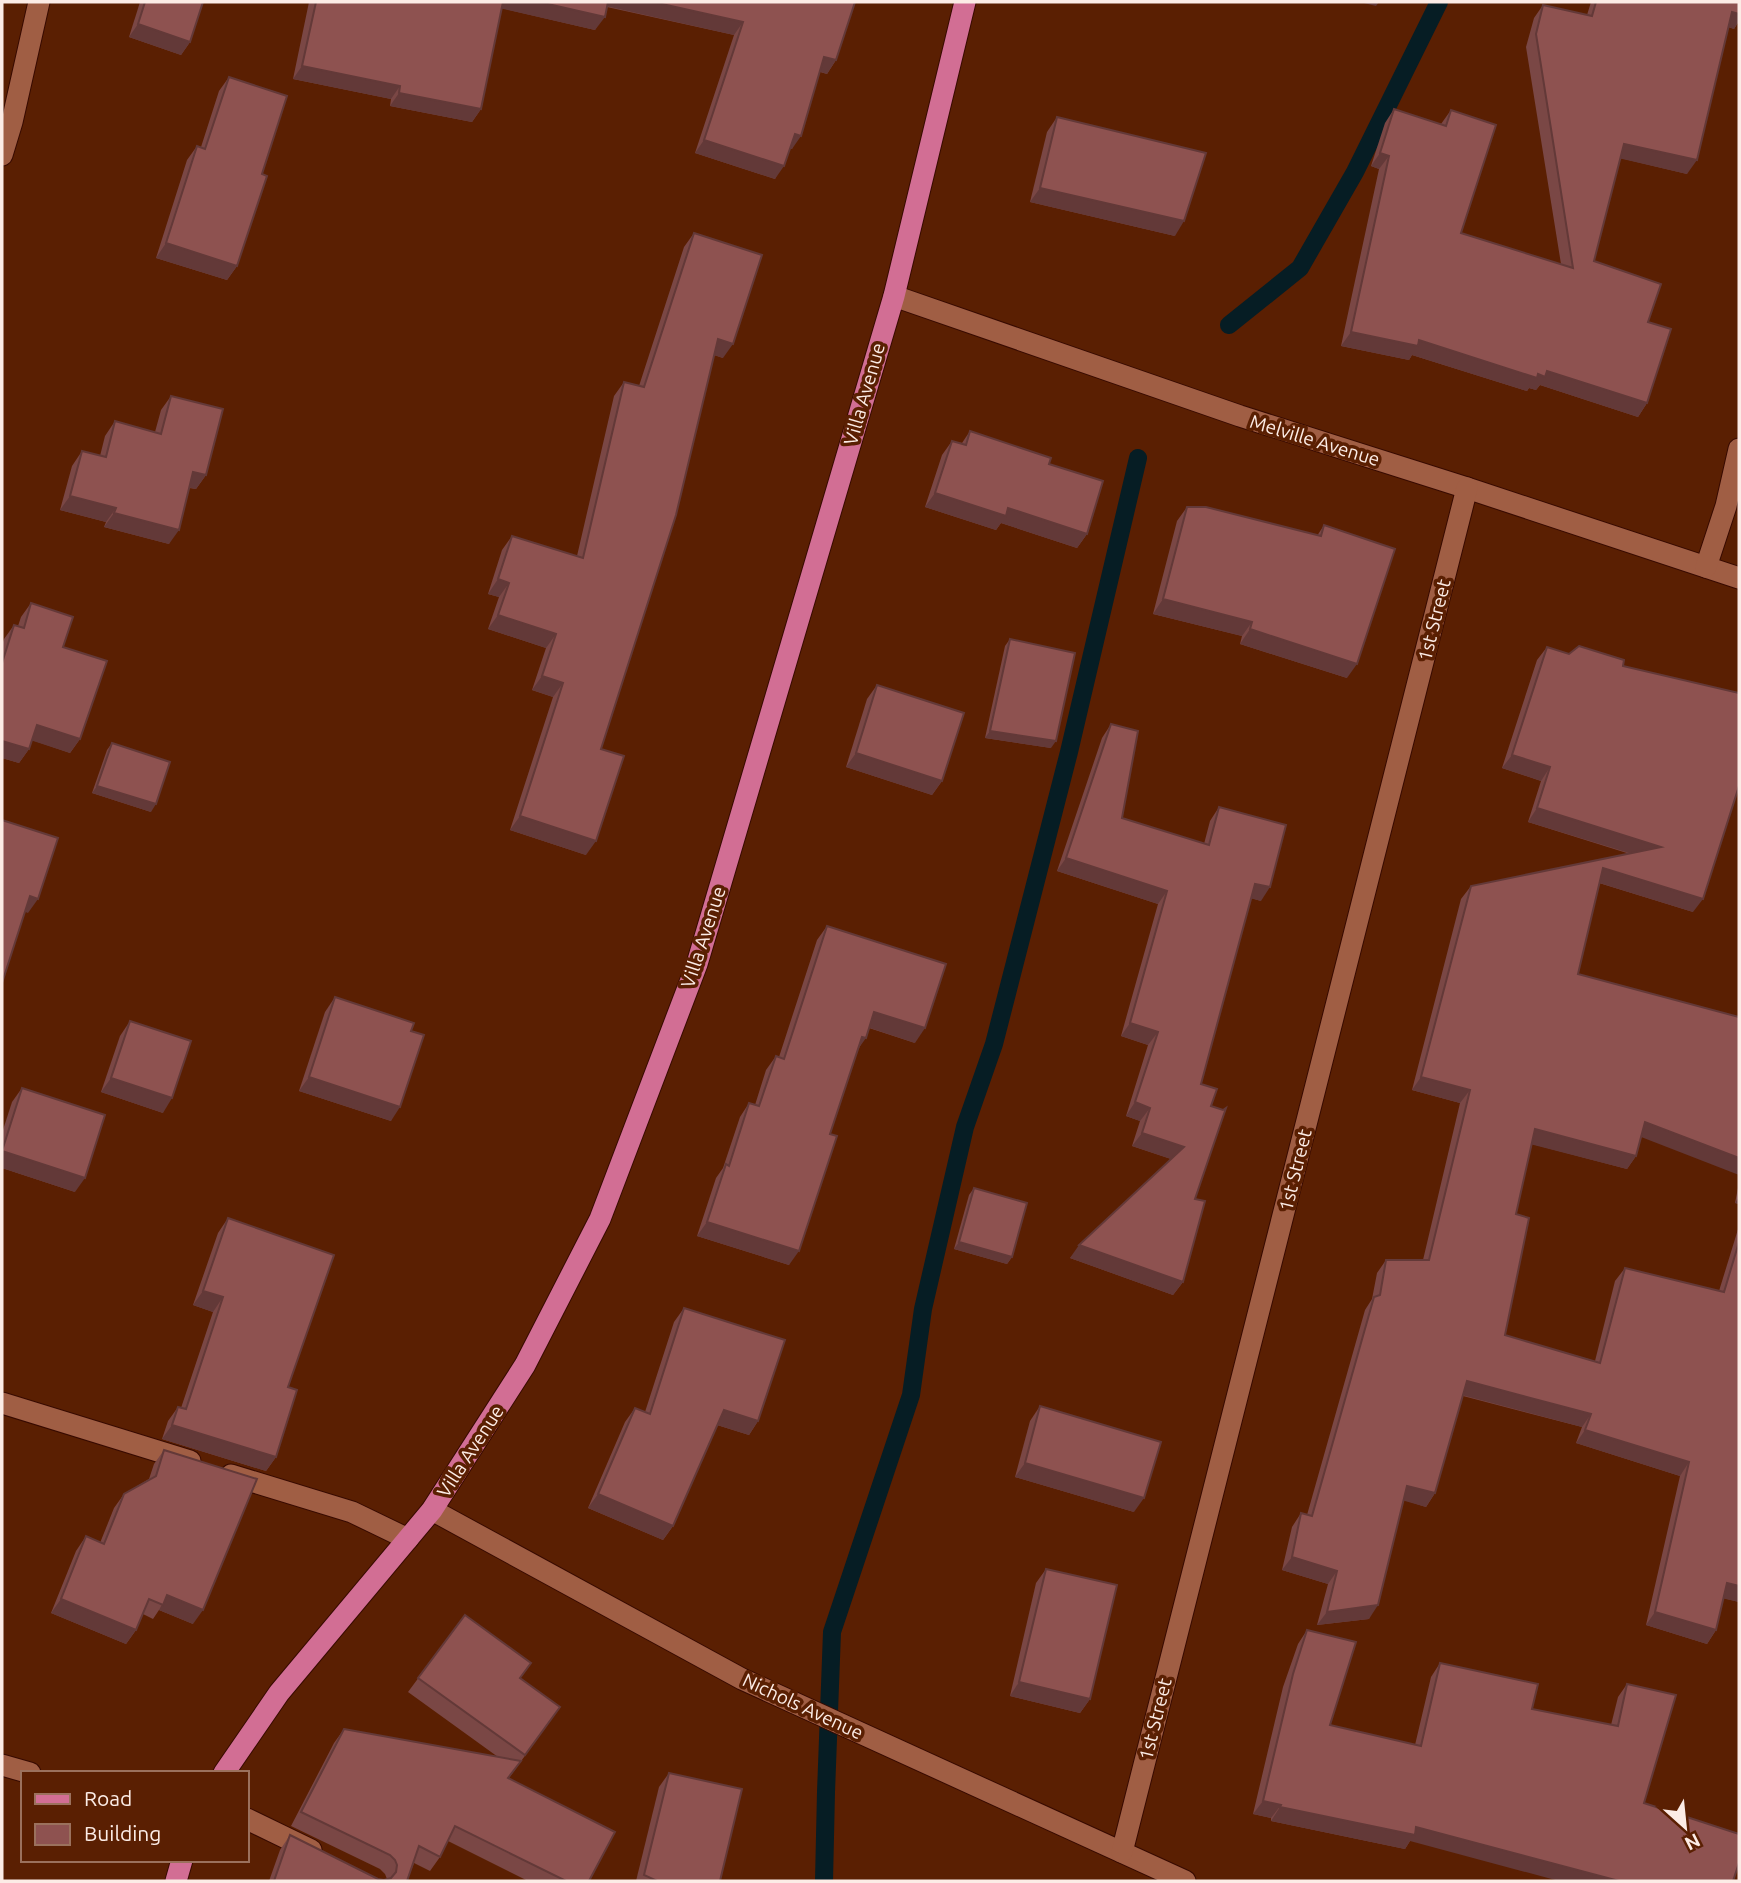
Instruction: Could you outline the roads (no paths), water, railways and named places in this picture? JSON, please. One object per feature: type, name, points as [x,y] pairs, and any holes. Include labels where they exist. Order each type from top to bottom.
[{"type":"main road","name":"Villa Avenue","points":[[226,1771],[279,1693],[432,1510],[525,1365],[600,1219],[697,964],[894,296],[965,2]]},
{"type":"main road","points":[[176,1881],[181,1862]]},
{"type":"street","points":[[2,155],[39,2]]},
{"type":"street","name":"Melville Avenue","points":[[894,296],[1240,416],[1739,578]]},
{"type":"street","points":[[1706,567],[1726,506],[1739,449]]},
{"type":"street","name":"1st Street","points":[[1122,1852],[1467,488]]},
{"type":"street","points":[[2,1403],[352,1512],[408,1539]]},
{"type":"street","name":"Nichols Avenue","points":[[432,1510],[742,1679],[1185,1881]]},
{"type":"street","points":[[2,1765],[23,1771]]},
{"type":"street","points":[[248,1819],[335,1861]]},
{"type":"waterway","points":[[1229,325],[1300,268],[1355,172],[1439,2]]},
{"type":"waterway","points":[[824,1881],[832,1632],[911,1395],[923,1309],[965,1127],[994,1044],[1069,752],[1138,458]]}]
